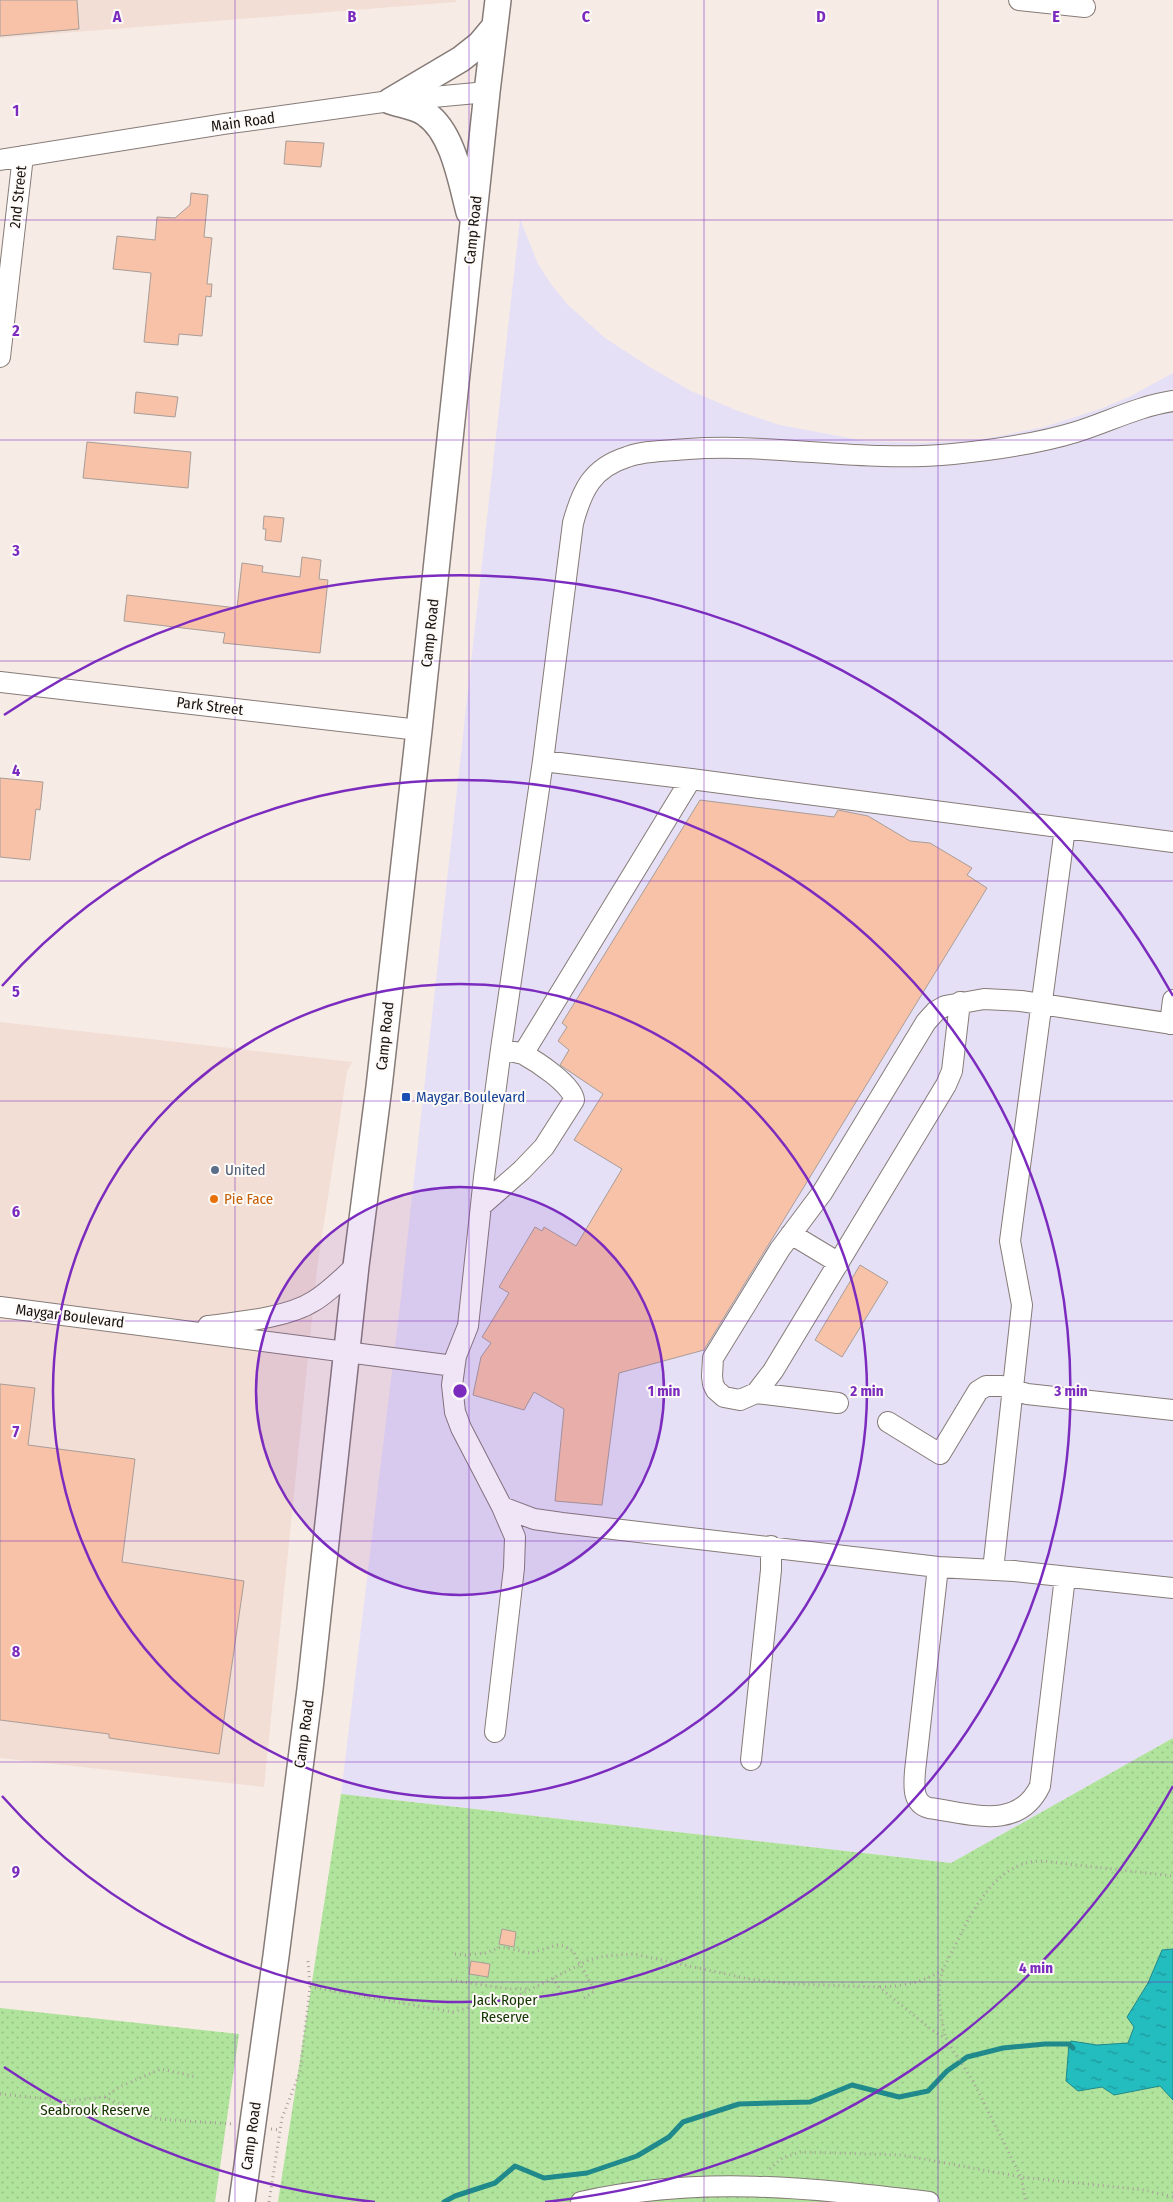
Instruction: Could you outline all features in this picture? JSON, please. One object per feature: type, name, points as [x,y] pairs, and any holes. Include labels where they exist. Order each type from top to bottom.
[{"type":"main road","name":"Camp Road","points":[[242,2202],[310,1689],[356,1266],[378,1095],[419,730],[486,92],[498,0]]},
{"type":"main road","points":[[390,101],[461,58],[480,44],[495,26]]},
{"type":"main road","points":[[390,101],[425,112],[436,121],[448,143],[457,167],[473,227]]},
{"type":"street","points":[[1019,0],[1085,7]]},
{"type":"street","name":"Main Road","points":[[0,160],[224,124],[390,101],[486,92]]},
{"type":"street","name":"2nd Street","points":[[0,357],[22,156]]},
{"type":"street","points":[[495,1732],[514,1568],[515,1537],[502,1507],[461,1428],[455,1412],[452,1385],[454,1366],[468,1326],[501,1049],[543,760],[574,523],[581,496],[593,477],[610,464],[628,456],[709,448],[901,457],[952,454],[1032,442],[1075,432],[1129,412],[1173,401]]},
{"type":"street","name":"Park Street","points":[[0,682],[419,730]]},
{"type":"street","points":[[543,760],[1173,842]]},
{"type":"street","points":[[523,1054],[691,779]]},
{"type":"street","points":[[993,1570],[1022,1305],[1010,1241],[1065,828]]},
{"type":"street","points":[[838,1403],[756,1393],[740,1400],[724,1397],[720,1395],[712,1382],[713,1358],[780,1249],[822,1193],[926,1022],[936,1011],[960,1002],[984,999],[1042,1004],[1171,1024],[1173,1000]]},
{"type":"street","points":[[756,1393],[839,1263],[946,1085],[952,1071],[960,1002]]},
{"type":"street","points":[[481,1206],[522,1170],[544,1147],[574,1100],[572,1092],[536,1061],[523,1054],[501,1049]]},
{"type":"street","points":[[791,1234],[839,1263]]},
{"type":"street","points":[[176,1330],[245,1322],[303,1307],[315,1301],[356,1266]]},
{"type":"street","name":"Maygar Boulevard","points":[[0,1307],[454,1366]]},
{"type":"street","points":[[888,1422],[940,1454],[978,1391],[992,1385],[1027,1394],[1173,1410]]},
{"type":"street","points":[[502,1507],[534,1519],[938,1567],[1065,1576],[1173,1588]]},
{"type":"street","points":[[751,1760],[772,1570],[771,1546]]},
{"type":"street","points":[[938,1567],[915,1771],[915,1797],[922,1806],[928,1808],[999,1817],[1016,1812],[1029,1803],[1040,1786],[1065,1576]]},
{"type":"street","points":[[581,2202],[655,2190],[717,2185],[773,2186],[929,2202]]},
{"type":"path","points":[[1026,2202],[1022,2177],[973,2080],[950,2048],[946,2039],[940,1998],[940,1978],[943,1969],[990,1887],[1017,1865],[1029,1861],[1042,1861],[1173,1876]]},
{"type":"path","points":[[455,1954],[485,1953],[500,1947],[531,1953],[557,1945],[564,1946],[573,1951],[595,1990],[584,1998]]},
{"type":"path","points":[[310,1987],[453,2012],[481,2004],[509,2000],[580,1964],[605,1956],[634,1954],[749,1979],[793,1984],[879,1987],[910,1985],[934,1976],[943,1969]]},
{"type":"path","points":[[269,2202],[282,2118],[300,2072],[310,1987],[308,1960]]},
{"type":"path","points":[[553,1978],[562,1993]]},
{"type":"path","points":[[451,1980],[528,1990]]},
{"type":"path","points":[[879,1987],[946,2039]]},
{"type":"path","points":[[0,2094],[67,2101],[104,2097],[119,2087],[161,2069],[196,2077]]},
{"type":"path","points":[[104,2097],[158,2120],[229,2124]]},
{"type":"path","points":[[766,2173],[782,2158],[800,2152],[902,2155],[1022,2177],[1144,2190],[1173,2197]]},
{"type":"shaded area","points":[[0,0],[456,0],[456,2],[0,38]]},
{"type":"shaded area","points":[[520,219],[538,264],[551,284],[567,304],[605,338],[691,391],[738,411],[780,425],[865,441],[924,443],[984,439],[1044,427],[1100,409],[1129,397],[1173,373],[1173,1738],[951,1863],[341,1794],[401,1297]]},
{"type":"shaded area","points":[[0,1022],[352,1062],[347,1072],[317,1269],[264,1787],[0,1758]]},
{"type":"green space","name":"Jack Roper Reserve","points":[[1173,1738],[1173,2202],[278,2202],[341,1794],[951,1863]]},
{"type":"green space","name":"Seabrook Reserve","points":[[0,2008],[239,2034],[215,2202],[0,2202]]},
{"type":"water","points":[[1173,1949],[1173,2100],[1160,2086],[1114,2095],[1102,2087],[1078,2091],[1066,2081],[1069,2044],[1071,2041],[1097,2045],[1128,2043],[1134,2027],[1127,2017],[1148,1983],[1162,1950]]},
{"type":"building","points":[[0,0],[77,0],[79,29],[0,36]]},
{"type":"building","points":[[286,141],[324,143],[321,167],[284,164]]},
{"type":"building","points":[[191,193],[208,195],[204,237],[212,238],[207,284],[212,284],[211,297],[206,296],[202,336],[179,334],[178,345],[144,342],[151,273],[113,269],[117,236],[155,240],[157,217],[175,218],[190,205]]},
{"type":"building","points":[[136,392],[178,397],[175,417],[134,413]]},
{"type":"building","points":[[87,442],[191,452],[188,488],[83,478]]},
{"type":"building","points":[[264,516],[284,518],[281,542],[265,540],[266,529],[263,529]]},
{"type":"building","points":[[302,557],[321,560],[319,579],[328,580],[320,653],[223,643],[225,633],[124,621],[127,595],[237,608],[242,563],[263,566],[262,572],[300,577]]},
{"type":"building","points":[[0,778],[43,782],[40,810],[36,809],[30,860],[0,857]]},
{"type":"building","points":[[700,800],[834,817],[838,810],[868,816],[910,841],[930,843],[972,868],[967,875],[987,888],[704,1350],[619,1373],[602,1505],[555,1501],[564,1409],[534,1392],[524,1410],[473,1395],[481,1357],[491,1343],[482,1337],[509,1293],[499,1287],[535,1227],[542,1231],[544,1227],[576,1246],[622,1169],[574,1140],[603,1094],[560,1065],[569,1050],[558,1041],[567,1027],[562,1023]]},
{"type":"building","points":[[860,1265],[888,1282],[842,1357],[815,1340]]},
{"type":"building","points":[[0,1384],[35,1388],[28,1445],[135,1459],[122,1562],[244,1581],[219,1754],[109,1738],[109,1734],[0,1720]]},
{"type":"building","points":[[502,1929],[516,1932],[514,1947],[499,1944]]},
{"type":"building","points":[[471,1961],[490,1964],[488,1977],[469,1974]]},
{"type":"waterway","points":[[444,2202],[455,2196],[495,2183],[515,2166],[544,2178],[587,2173],[637,2156],[669,2137],[683,2122],[739,2104],[810,2102],[852,2085],[899,2097],[928,2091],[947,2071],[967,2057],[1003,2048],[1045,2044],[1069,2044],[1073,2048]]},
{"type":"place","name":"Maygar Boulevard","points":[[406,1097]]},
{"type":"place","name":"United","points":[[215,1170]]},
{"type":"place","name":"Pie Face","points":[[214,1199]]}]
